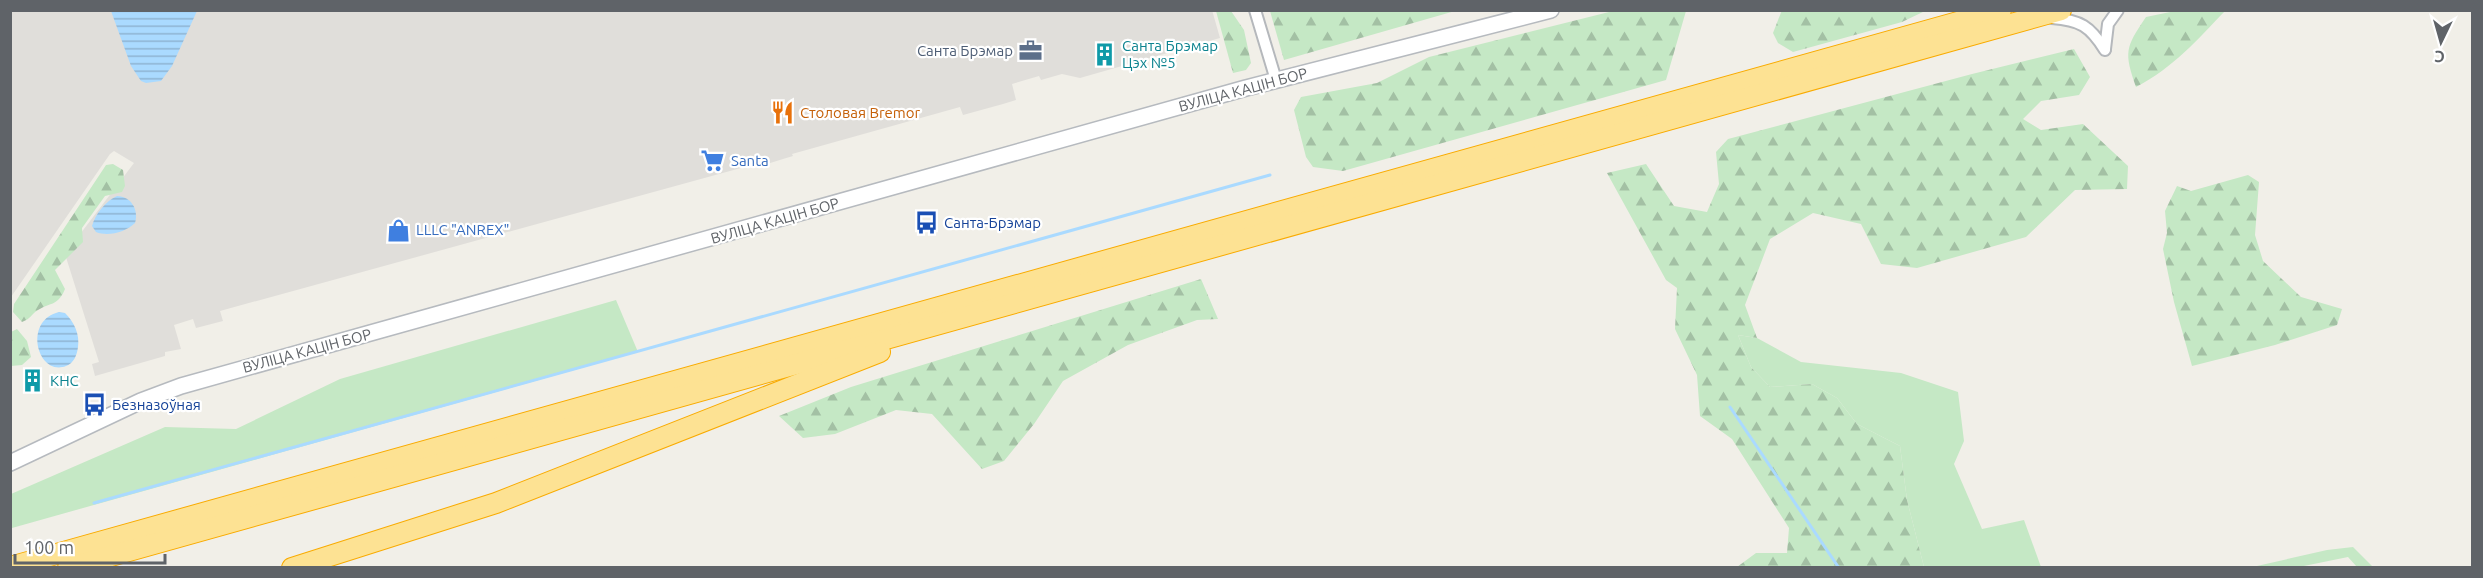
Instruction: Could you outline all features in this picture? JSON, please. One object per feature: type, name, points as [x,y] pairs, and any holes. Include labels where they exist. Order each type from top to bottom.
[{"type":"highway","points":[[10,567],[2001,10]]},
{"type":"highway","points":[[68,567],[2061,10]]},
{"type":"highway","points":[[292,567],[496,503],[802,381],[998,307]]},
{"type":"main road","name":"ВУЛІЦА КАЦІН БОР","points":[[10,464],[141,401],[181,386],[1276,80],[1551,10]]},
{"type":"street","points":[[1255,10],[1276,80]]},
{"type":"street","points":[[2039,16],[2079,22],[2089,28],[2105,50],[2108,24],[2118,10]]},
{"type":"shaded area","points":[[1212,10],[1220,38],[1080,78],[1062,74],[1041,80],[1039,76],[1012,84],[1016,100],[1003,104],[963,115],[960,107],[792,154],[793,156],[767,164],[766,161],[220,311],[223,321],[196,328],[193,319],[174,325],[181,349],[165,352],[165,356],[95,376],[92,364],[99,362],[65,254],[134,163],[114,151],[11,297],[11,11]]},
{"type":"green space","points":[[1270,10],[1455,11],[1284,60]]},
{"type":"green space","points":[[1617,10],[1686,11],[1666,80],[1343,171],[1313,167],[1306,157],[1294,110],[1301,97],[1377,83],[1429,57]]},
{"type":"green space","points":[[1782,10],[1925,11],[1902,22],[1793,52],[1778,43],[1773,33]]},
{"type":"green space","points":[[1216,11],[1231,11],[1244,30],[1251,63],[1246,70],[1233,73]]},
{"type":"green space","points":[[2175,11],[2225,11],[2173,62],[2136,87],[2128,58],[2134,36],[2146,17]]},
{"type":"green space","points":[[2074,49],[2090,77],[2079,95],[2041,101],[2023,119],[2041,130],[2083,124],[2128,166],[2127,189],[2075,190],[2026,237],[1917,268],[1881,264],[1861,224],[1813,213],[1770,239],[1745,305],[1757,338],[1738,335],[1751,367],[1770,387],[1812,384],[1837,398],[1857,424],[1900,446],[1907,500],[1924,567],[1737,567],[1756,553],[1787,553],[1789,528],[1732,439],[1700,416],[1697,375],[1675,329],[1677,288],[1666,280],[1607,173],[1646,164],[1674,206],[1707,212],[1719,184],[1716,152],[1728,139]]},
{"type":"green space","points":[[113,164],[123,170],[125,186],[122,192],[105,196],[82,228],[83,242],[55,270],[65,289],[60,298],[22,322],[13,312],[14,304],[106,165]]},
{"type":"green space","points":[[2248,175],[2259,182],[2255,235],[2263,261],[2301,297],[2342,309],[2337,325],[2275,345],[2192,366],[2174,302],[2163,249],[2167,233],[2165,211],[2177,186],[2191,191]]},
{"type":"green space","points":[[1201,279],[1218,319],[1197,320],[1128,345],[1063,381],[1034,424],[1004,461],[982,469],[932,414],[896,410],[835,434],[803,438],[779,416],[851,387]]},
{"type":"green space","points":[[616,300],[638,352],[12,528],[11,494],[165,427],[236,429],[340,379]]},
{"type":"green space","points":[[17,329],[27,341],[31,357],[22,365],[11,366],[11,332]]},
{"type":"green space","points":[[1738,335],[1757,338],[1801,362],[1901,373],[1958,392],[1964,441],[1954,464],[1982,529],[2024,520],[2041,567],[1924,567],[1907,500],[1900,446],[1857,424],[1837,398],[1812,384],[1770,387],[1751,367]]},
{"type":"green space","points":[[2353,547],[2373,567],[2357,567],[2348,557],[2299,567],[2248,568],[2327,550]]},
{"type":"water","points":[[111,11],[197,11],[172,66],[161,81],[146,83],[141,81],[131,66]]},
{"type":"water","points":[[117,196],[126,198],[133,205],[136,213],[135,223],[117,233],[96,232],[92,226],[98,213]]},
{"type":"water","points":[[59,312],[65,313],[71,320],[76,328],[78,342],[77,353],[73,361],[69,365],[56,367],[42,356],[38,346],[38,336],[41,326],[48,317]]},
{"type":"waterway","points":[[94,503],[1270,175]]},
{"type":"waterway","points":[[1730,407],[1839,568]]},
{"type":"place","name":"Санта Брэмар","points":[[1031,51]]},
{"type":"place","name":"Санта Брэмар Цэх №5","points":[[1104,55]]},
{"type":"place","name":"Столовая Bremor","points":[[782,113]]},
{"type":"place","name":"Santa","points":[[713,161]]},
{"type":"place","name":"Санта-Брэмар","points":[[926,223]]},
{"type":"place","name":"LLLC \"ANREX\"","points":[[398,230]]},
{"type":"place","name":"КНС","points":[[32,381]]},
{"type":"place","name":"Безназоўная","points":[[94,405]]}]
